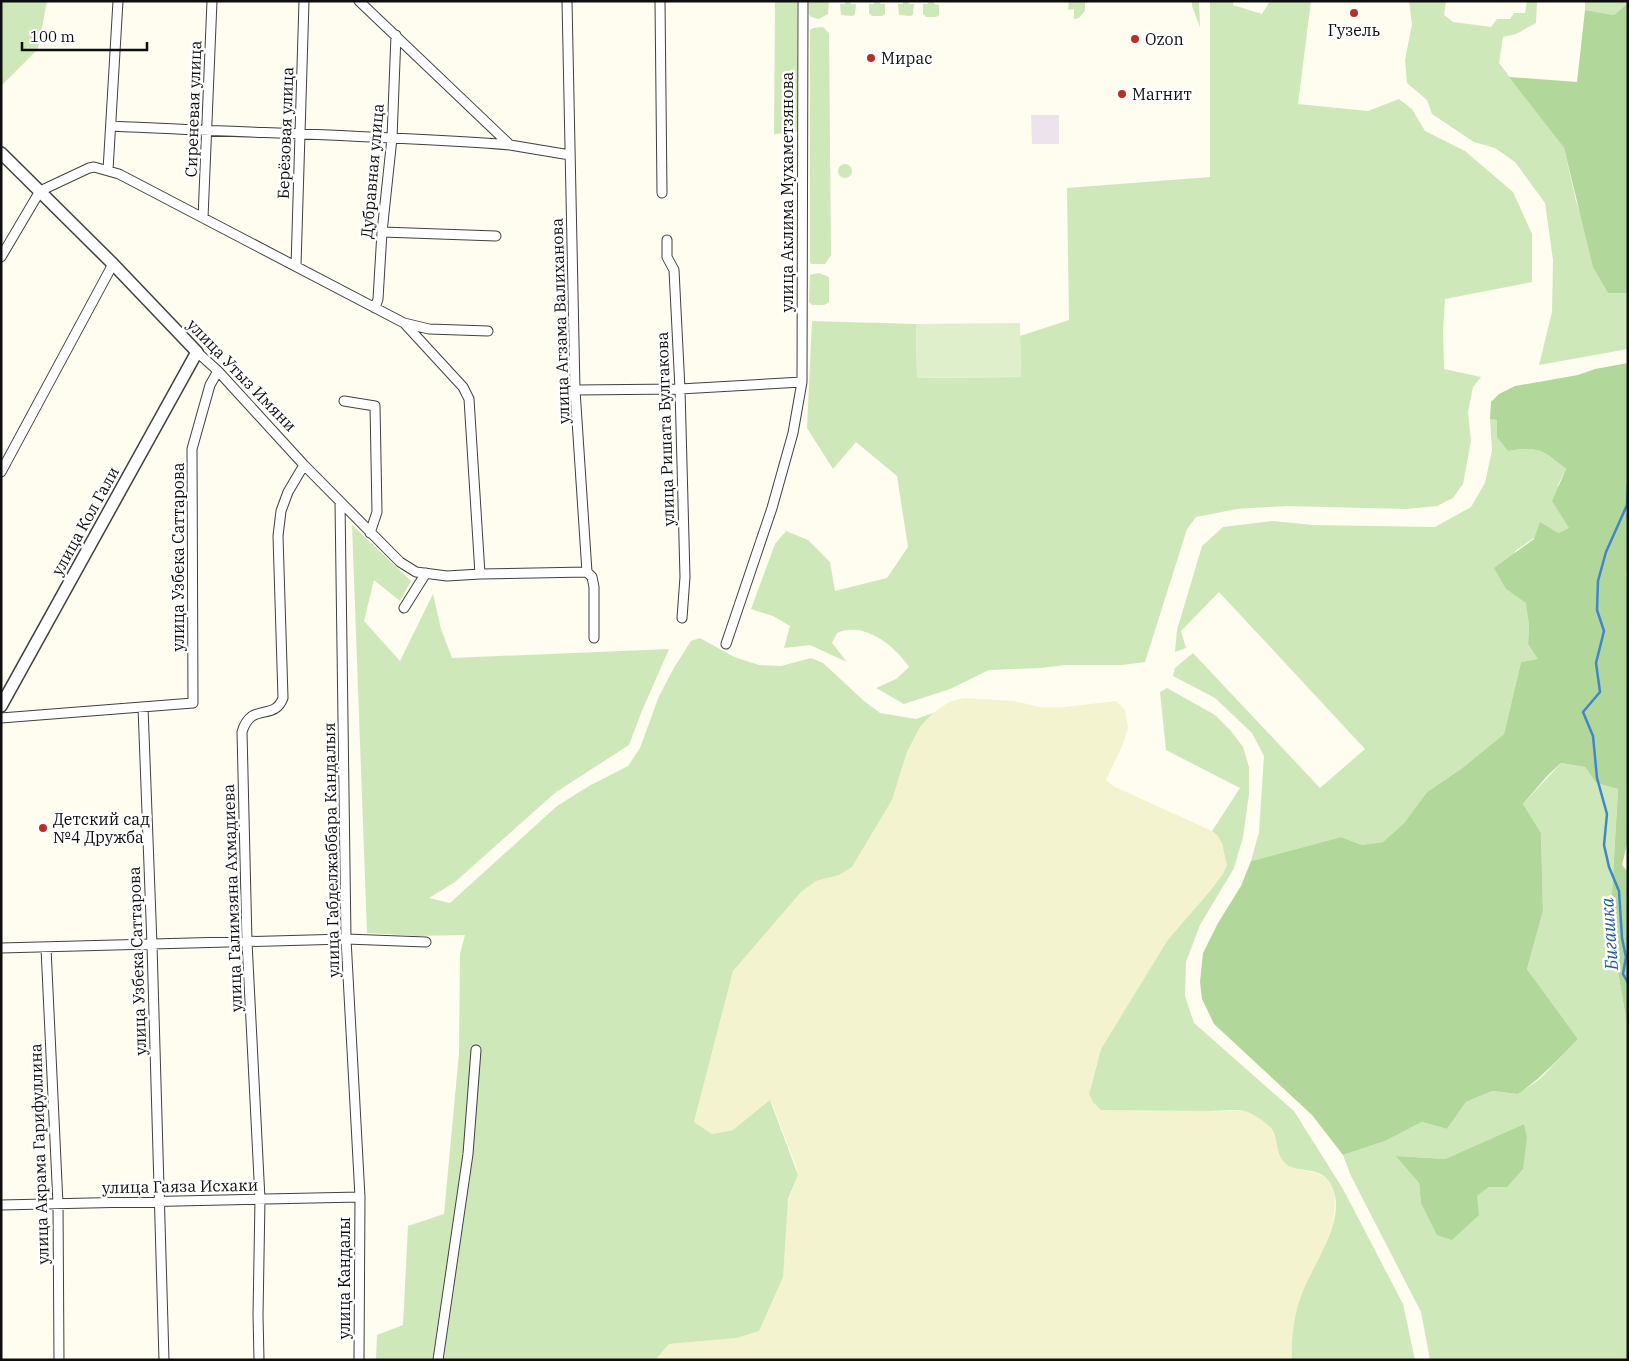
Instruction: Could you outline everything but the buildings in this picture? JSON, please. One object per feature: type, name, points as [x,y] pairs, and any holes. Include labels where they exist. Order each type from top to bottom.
[{"type":"street","points":[[108,170],[118,1]]},
{"type":"street","name":"Сиреневая улица","points":[[204,218],[212,1]]},
{"type":"street","name":"Берёзовая улица","points":[[296,266],[304,1]]},
{"type":"street","points":[[359,1],[510,145]]},
{"type":"street","name":"улица Агзама Валиханова","points":[[568,1],[575,390],[587,572],[592,577],[594,587],[594,638]]},
{"type":"street","points":[[660,1],[662,193]]},
{"type":"street","name":"улица Аклима Мухаметзянова","points":[[726,644],[793,434],[802,382],[803,1]]},
{"type":"street","name":"Дубравная улица","points":[[375,308],[378,299],[382,232],[392,138],[396,35]]},
{"type":"street","points":[[111,126],[510,145],[570,155]]},
{"type":"street","name":"улица Утыз Имяни","points":[[1,153],[218,371],[304,465],[400,562],[416,572],[447,576],[587,572]]},
{"type":"street","points":[[3,251],[40,191],[94,166],[108,170],[204,218],[404,323],[429,329],[488,331]]},
{"type":"street","points":[[382,232],[496,236]]},
{"type":"street","name":"улица Ришата Булгакова","points":[[667,240],[667,257],[674,270],[680,389],[685,577],[682,618]]},
{"type":"street","points":[[1,472],[113,264]]},
{"type":"street","points":[[404,323],[463,387],[469,399],[480,574]]},
{"type":"street","name":"улица Кол Гали","points":[[1,706],[198,352]]},
{"type":"street","name":"улица Узбека Саттарова","points":[[164,1360],[143,707],[193,703],[192,449],[210,385],[218,371]]},
{"type":"street","points":[[575,390],[680,389],[802,382]]},
{"type":"street","points":[[344,401],[374,406],[377,512],[370,532]]},
{"type":"street","name":"улица Галимзяна Ахмадиева","points":[[259,1360],[260,1200],[246,942],[242,732],[244,723],[251,716],[259,712],[269,712],[275,709],[281,704],[283,698],[278,536],[280,511],[288,492],[304,465]]},
{"type":"street","name":"улица Габделжаббара Кандалыя","points":[[340,502],[346,939],[360,1197]]},
{"type":"street","points":[[404,608],[426,573]]},
{"type":"street","points":[[1,718],[143,707]]},
{"type":"street","points":[[1,948],[346,939],[426,942]]},
{"type":"street","name":"улица Акрама Гарифуллина","points":[[46,948],[58,1204],[59,1360]]},
{"type":"street","points":[[438,1360],[468,1154],[476,1050]]},
{"type":"street","name":"улица Гаяза Исхаки","points":[[1,1205],[360,1197]]},
{"type":"street","name":"улица Кандалы","points":[[359,1360],[360,1197]]},
{"type":"shaded area","points":[[1031,115],[1059,115],[1059,144],[1032,144]]},
{"type":"green space","points":[[1,1],[47,1],[38,49],[1,86]]},
{"type":"green space","points":[[775,1],[797,1],[797,131],[794,133],[774,134]]},
{"type":"green space","points":[[809,1],[829,1],[828,14],[819,19],[811,17],[809,14]]},
{"type":"green space","points":[[845,1],[856,4],[853,16],[841,15],[840,4],[845,4]]},
{"type":"green space","points":[[874,1],[880,1],[880,4],[885,4],[885,14],[882,16],[872,16],[869,13],[869,4],[874,4]]},
{"type":"green space","points":[[903,1],[914,4],[911,16],[899,15],[898,4],[903,4]]},
{"type":"green space","points":[[928,1],[934,1],[934,4],[939,5],[939,15],[936,17],[926,17],[923,14],[923,4],[928,4]]},
{"type":"green space","points":[[1069,1],[1085,1],[1085,11],[1079,18],[1074,19],[1074,9],[1068,10]]},
{"type":"green space","points":[[1192,1],[1199,1],[1200,27],[1192,6]]},
{"type":"green space","points":[[1210,1],[1233,1],[1233,5],[1262,14],[1270,1],[1311,1],[1298,104],[1368,111],[1399,99],[1412,109],[1425,131],[1465,151],[1513,192],[1532,234],[1532,282],[1445,299],[1443,331],[1444,369],[1481,377],[1473,387],[1468,412],[1471,441],[1463,484],[1453,498],[1437,506],[1406,509],[1286,506],[1237,509],[1196,517],[1187,529],[1145,662],[1122,665],[1066,665],[989,670],[950,689],[904,704],[876,688],[896,679],[909,667],[887,643],[878,637],[858,630],[847,630],[837,633],[832,643],[847,662],[810,645],[784,648],[790,626],[773,616],[751,609],[775,544],[786,531],[808,540],[830,562],[835,591],[887,578],[908,547],[897,476],[856,442],[833,469],[807,428],[812,321],[916,324],[917,378],[1021,377],[1020,336],[1069,320],[1067,188],[1210,177]]},
{"type":"green space","points":[[1409,1],[1446,1],[1444,15],[1453,22],[1491,27],[1497,19],[1510,19],[1514,13],[1525,13],[1527,1],[1537,1],[1536,23],[1516,34],[1503,37],[1499,63],[1564,148],[1576,201],[1608,293],[1628,293],[1628,349],[1539,365],[1552,312],[1553,260],[1545,203],[1515,162],[1495,148],[1474,142],[1432,114],[1427,100],[1407,83],[1405,60],[1412,24]]},
{"type":"green space","points":[[1585,1],[1628,1],[1628,3],[1614,15],[1585,10]]},
{"type":"green space","points":[[1628,3],[1628,293],[1608,293],[1593,267],[1564,148],[1509,77],[1577,82],[1585,10],[1614,15]]},
{"type":"green space","points":[[823,27],[829,33],[831,255],[825,264],[811,264],[810,30]]},
{"type":"green space","points":[[845,164],[850,166],[852,171],[850,176],[845,178],[840,176],[838,171],[840,166]]},
{"type":"green space","points":[[819,273],[829,277],[829,302],[824,305],[812,305],[809,302],[810,275]]},
{"type":"green space","points":[[1020,323],[1021,377],[917,378],[916,324]]},
{"type":"green space","points":[[1628,363],[1628,572],[1626,574],[1628,577],[1628,840],[1622,865],[1628,872],[1628,1029],[1610,927],[1618,789],[1596,783],[1585,767],[1561,763],[1523,804],[1541,833],[1543,911],[1527,969],[1578,1039],[1542,1075],[1518,1094],[1492,1091],[1466,1102],[1447,1129],[1422,1122],[1385,1141],[1343,1155],[1312,1115],[1214,1024],[1202,999],[1200,982],[1203,953],[1218,923],[1241,886],[1251,861],[1341,837],[1362,845],[1383,842],[1404,823],[1427,792],[1461,769],[1504,734],[1521,662],[1538,659],[1528,644],[1529,625],[1526,603],[1506,589],[1494,568],[1534,539],[1540,522],[1558,533],[1569,528],[1552,501],[1566,469],[1551,457],[1534,449],[1508,451],[1497,437],[1497,420],[1490,419],[1491,402],[1499,394],[1515,386],[1578,375],[1595,369]]},
{"type":"green space","points":[[1490,419],[1498,420],[1508,451],[1534,449],[1551,457],[1566,469],[1558,485],[1569,528],[1558,533],[1534,538],[1515,551],[1506,589],[1527,603],[1528,644],[1539,659],[1521,662],[1504,734],[1461,769],[1427,792],[1404,823],[1383,842],[1362,845],[1341,837],[1251,861],[1259,832],[1264,756],[1252,733],[1215,698],[1173,676],[1175,668],[1193,653],[1320,788],[1365,749],[1219,592],[1181,631],[1186,648],[1175,652],[1177,630],[1202,546],[1223,527],[1272,521],[1314,525],[1435,527],[1471,507],[1485,483],[1492,450]]},
{"type":"green space","points":[[352,525],[411,581],[400,601],[374,580],[364,621],[400,661],[433,594],[441,629],[452,658],[669,649],[629,745],[556,792],[455,882],[429,898],[450,903],[557,806],[589,786],[628,766],[640,748],[659,696],[691,641],[700,638],[734,657],[759,665],[781,666],[811,658],[823,663],[864,701],[880,713],[916,719],[933,713],[920,727],[907,752],[892,800],[852,867],[839,875],[816,881],[801,892],[733,971],[694,1122],[712,1134],[733,1130],[770,1100],[798,1175],[788,1199],[783,1277],[759,1331],[736,1338],[669,1344],[655,1360],[376,1360],[377,1335],[403,1325],[408,1226],[444,1214],[459,1053],[460,954],[465,935],[418,936],[367,933]]},
{"type":"green space","points":[[1167,688],[1215,715],[1231,731],[1243,747],[1249,767],[1249,794],[1243,837],[1234,868],[1200,925],[1186,962],[1185,996],[1194,1023],[1294,1111],[1343,1189],[1403,1304],[1415,1360],[1292,1360],[1296,1311],[1306,1283],[1328,1239],[1336,1208],[1334,1193],[1328,1180],[1318,1173],[1288,1166],[1279,1154],[1275,1135],[1268,1125],[1241,1110],[1101,1110],[1093,1102],[1089,1094],[1101,1049],[1167,941],[1210,891],[1223,874],[1227,865],[1222,844],[1218,836],[1212,831],[1240,788],[1166,750],[1160,692]]},
{"type":"green space","points":[[964,698],[1014,701],[1040,707],[1064,707],[1116,701],[1125,710],[1128,728],[1123,744],[1106,780],[1113,786],[1212,831],[1218,836],[1226,856],[1227,865],[1223,874],[1195,910],[1167,941],[1101,1049],[1090,1088],[1101,1110],[1246,1111],[1255,1115],[1270,1127],[1292,1168],[1317,1173],[1327,1178],[1334,1190],[1333,1224],[1293,1333],[1292,1360],[655,1360],[669,1344],[736,1338],[798,1175],[771,1101],[750,1119],[733,1130],[712,1134],[694,1122],[733,971],[767,929],[801,892],[816,881],[839,875],[852,867],[892,800],[907,752],[920,727],[933,713],[949,702]]},
{"type":"green space","points":[[1561,763],[1585,767],[1596,783],[1618,789],[1610,927],[1628,1029],[1628,1360],[1430,1360],[1421,1312],[1351,1176],[1343,1155],[1385,1141],[1422,1122],[1447,1129],[1466,1102],[1492,1091],[1518,1094],[1540,1079],[1578,1039],[1527,969],[1543,911],[1541,833],[1523,804]],"holes":[[[1524,1124],[1489,1187],[1477,1196],[1421,1203],[1419,1183],[1397,1156],[1445,1159]]]},
{"type":"green space","points":[[1524,1124],[1527,1138],[1523,1169],[1507,1187],[1489,1187],[1477,1196],[1479,1215],[1452,1240],[1437,1235],[1421,1203],[1419,1183],[1396,1156],[1445,1159]]},
{"type":"waterway","name":"Бигашка","points":[[1628,484],[1627,505],[1606,552],[1598,581],[1597,610],[1604,631],[1596,663],[1600,692],[1583,712],[1593,736],[1597,778],[1607,814],[1604,845],[1609,867],[1619,891],[1622,938],[1626,957],[1623,974],[1628,983]]},
{"type":"place","name":"Гузель","points":[[1354,13]]},
{"type":"place","name":"Ozon","points":[[1135,39]]},
{"type":"place","name":"Мирас","points":[[871,58]]},
{"type":"place","name":"Магнит","points":[[1122,94]]},
{"type":"place","name":"Детский сад №4 Дружба","points":[[43,828]]}]
